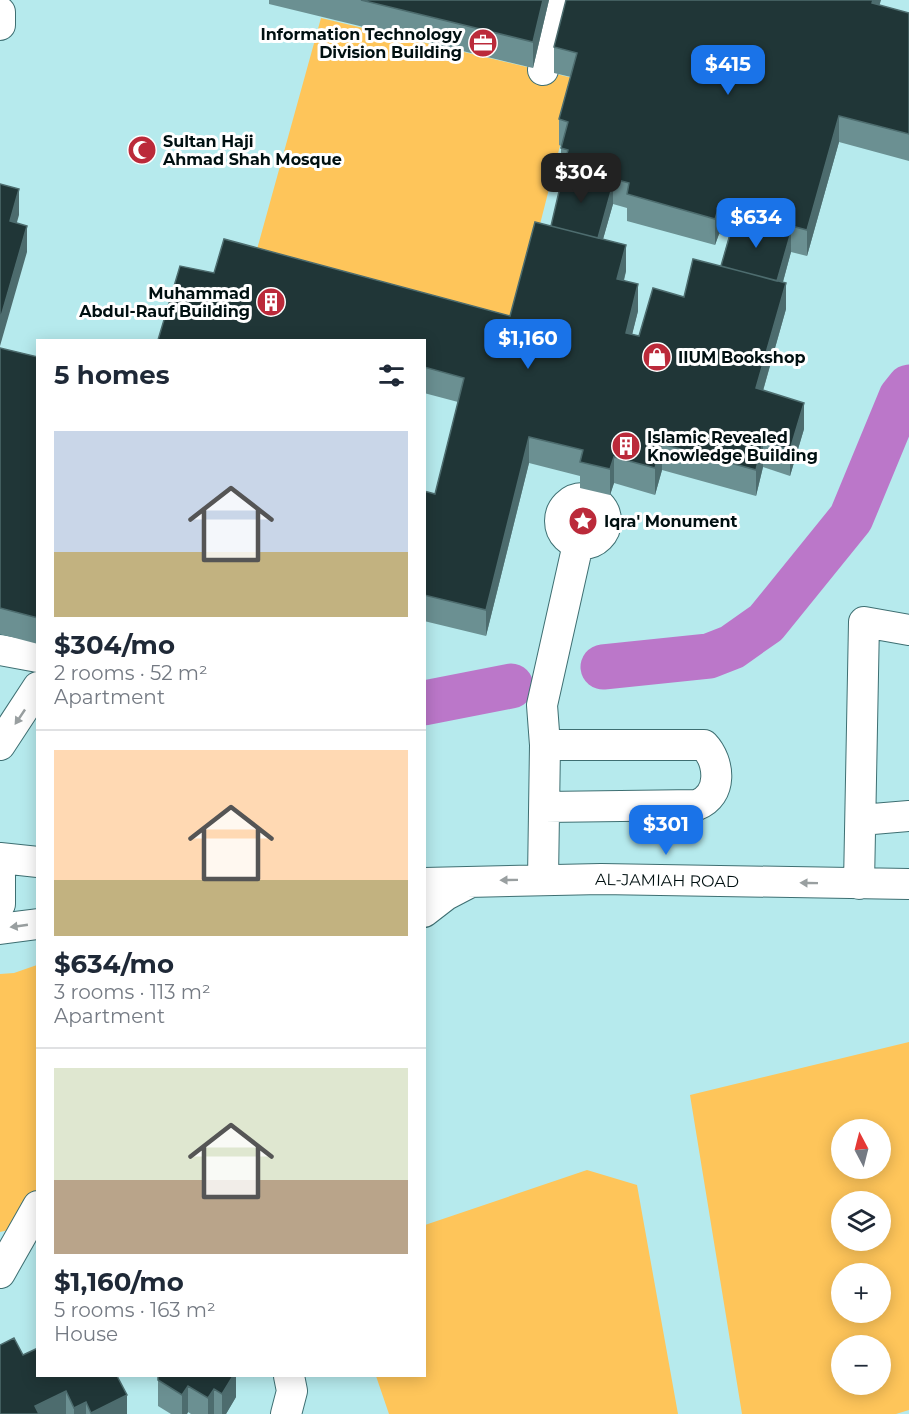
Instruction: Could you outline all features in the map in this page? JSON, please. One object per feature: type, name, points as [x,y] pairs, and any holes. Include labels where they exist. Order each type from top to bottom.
[{"type":"street","points":[[543,70],[562,0]]},
{"type":"street","points":[[0,12],[0,25]]},
{"type":"street","points":[[543,879],[545,745],[542,705],[578,544]]},
{"type":"street","points":[[859,884],[864,622],[909,630]]},
{"type":"street","points":[[0,650],[36,657]]},
{"type":"street","points":[[0,745],[36,690]]},
{"type":"street","points":[[545,745],[704,745],[713,755],[715,767],[714,792],[706,801],[697,805],[545,807]]},
{"type":"street","points":[[861,820],[909,816]]},
{"type":"street","points":[[0,858],[36,862]]},
{"type":"street","points":[[0,876],[0,904]]},
{"type":"street","name":"AL-JAMIAH ROAD","points":[[426,883],[543,879],[909,884]]},
{"type":"street","points":[[426,910],[446,895],[475,881]]},
{"type":"street","points":[[0,929],[36,924]]},
{"type":"street","points":[[0,1273],[18,1248],[36,1210]]},
{"type":"street","points":[[286,1414],[292,1391],[289,1377]]},
{"type":"shaded area","points":[[321,18],[577,79],[510,342],[251,271]]},
{"type":"shaded area","points":[[36,965],[36,1194],[13,1229],[0,1232],[0,974],[14,973]]},
{"type":"shaded area","points":[[909,1042],[909,1410],[896,1414],[742,1414],[690,1095]]},
{"type":"shaded area","points":[[587,1170],[637,1185],[678,1414],[389,1414],[376,1377],[426,1377],[426,1225]]},
{"type":"building","points":[[361,0],[543,0],[533,42]]},
{"type":"building","points":[[566,0],[873,0],[872,3],[909,13],[909,134],[839,116],[807,230],[719,207],[715,219],[627,194],[629,183],[564,165],[568,150],[561,148],[568,122],[559,119],[577,53],[554,47]]},
{"type":"building","points":[[564,170],[613,184],[598,238],[551,226]]},
{"type":"building","points":[[0,184],[19,189],[10,221],[27,226],[0,320]]},
{"type":"building","points":[[735,217],[791,232],[777,281],[721,266]]},
{"type":"building","name":"Islamic Revealed Knowledge Building","points":[[535,222],[626,245],[617,279],[638,284],[626,333],[639,336],[653,288],[684,297],[693,259],[786,283],[756,388],[804,403],[790,450],[763,441],[756,470],[662,444],[655,468],[614,457],[610,469],[580,462],[583,450],[529,437],[486,610],[426,595],[426,492],[435,494],[464,378],[426,368],[426,339],[158,339],[180,266],[214,273],[224,239],[510,316]]},
{"type":"building","points":[[0,348],[36,357],[36,617],[0,608]]},
{"type":"building","points":[[14,1338],[23,1355],[36,1349],[36,1377],[118,1377],[127,1395],[91,1413],[86,1402],[74,1408],[66,1391],[35,1406],[39,1414],[0,1414],[0,1345]]},
{"type":"building","points":[[158,1377],[232,1377],[222,1394],[214,1389],[208,1398],[188,1386],[182,1395],[158,1380]]},
{"type":"waterway","points":[[603,667],[709,656],[732,647],[766,623],[851,518],[901,397],[909,387]]},
{"type":"waterway","points":[[426,703],[511,686]]},
{"type":"place","name":"Information Technology Division Building","points":[[483,43]]},
{"type":"place","name":"Sultan Haji Ahmad Shah Mosque","points":[[142,150]]},
{"type":"place","name":"Muhammad Abdul-Rauf Building","points":[[271,302]]},
{"type":"place","name":"IIUM Bookshop","points":[[657,357]]},
{"type":"place","name":"Islamic Revealed Knowledge Building","points":[[626,446]]},
{"type":"place","name":"Iqra' Monument","points":[[583,521]]}]
